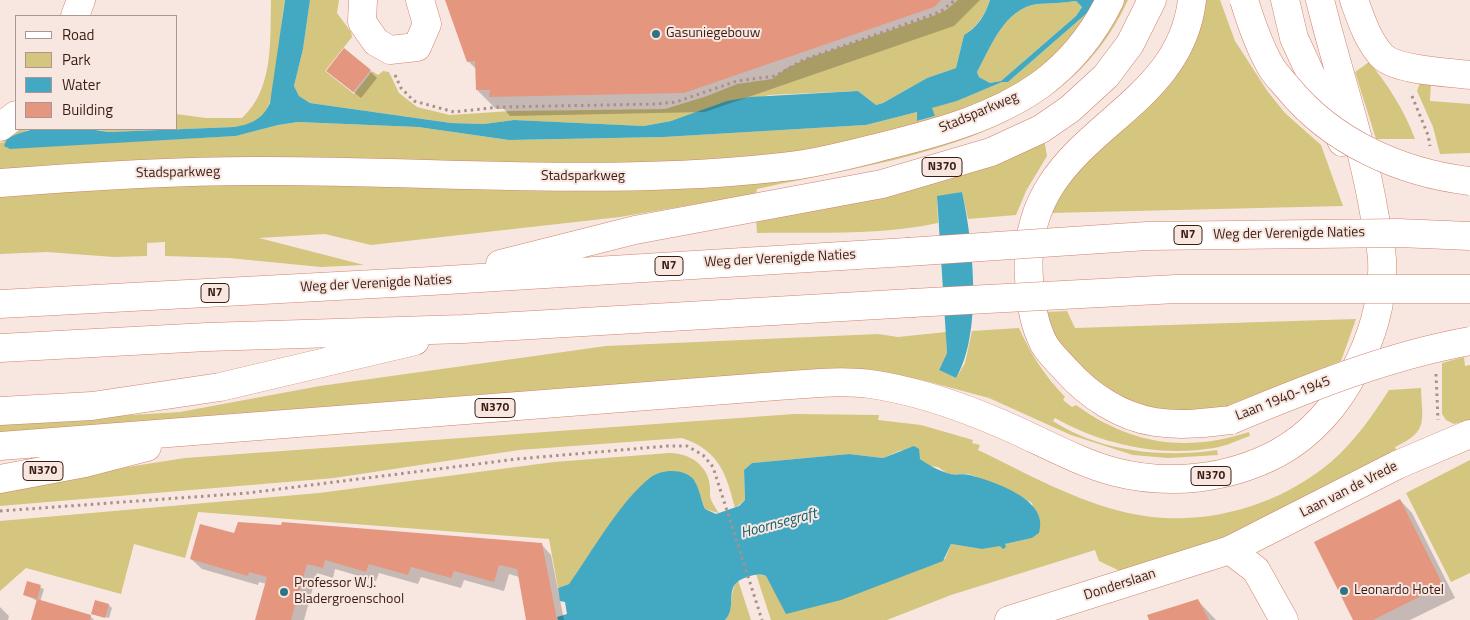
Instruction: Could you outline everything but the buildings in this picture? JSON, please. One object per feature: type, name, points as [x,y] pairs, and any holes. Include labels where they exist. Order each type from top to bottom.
[{"type":"main road","points":[[75,15],[81,0]]},
{"type":"main road","points":[[363,0],[362,22],[376,42],[390,50],[417,47],[427,24],[420,0]]},
{"type":"main road","name":"Stadsparkweg","points":[[0,183],[115,175],[268,170],[542,177],[675,176],[792,166],[836,159],[925,136],[967,122],[1011,103],[1040,85],[1064,63],[1091,34],[1110,0]]},
{"type":"main road","name":"N370","points":[[431,281],[635,230],[882,184],[991,152],[1041,129],[1070,109],[1106,76],[1130,44],[1152,0]]},
{"type":"main road","name":"Laan 1940-1945","points":[[1192,0],[1190,17],[1179,46],[1161,76],[1067,162],[1041,200],[1030,235],[1028,267],[1031,308],[1044,345],[1080,387],[1117,410],[1155,422],[1202,423],[1231,420],[1370,367],[1442,346],[1470,341]]},
{"type":"main road","points":[[1244,0],[1251,24],[1272,68],[1297,99],[1315,117],[1344,138],[1374,154],[1441,176],[1470,181]]},
{"type":"main road","name":"N370","points":[[1285,0],[1294,38],[1358,177],[1382,260]]},
{"type":"main road","name":"N370","points":[[0,479],[86,463],[213,430],[778,386],[867,384],[925,396],[970,412],[997,422],[1049,447],[1114,472],[1159,480],[1219,476],[1256,465],[1285,449],[1328,413],[1344,392],[1370,338],[1380,293],[1382,260],[1369,178],[1320,0]]},
{"type":"main road","points":[[1354,0],[1364,28],[1382,57],[1404,67],[1470,75]]},
{"type":"main road","points":[[0,127],[15,115]]},
{"type":"main road","name":"Weg der Verenigde Naties","points":[[0,304],[431,281],[1147,236],[1399,233],[1470,236]]},
{"type":"main road","points":[[0,348],[207,337],[463,329],[1176,289],[1470,289]]},
{"type":"main road","points":[[0,411],[92,406],[220,387],[463,329]]},
{"type":"main road","points":[[0,446],[213,430]]},
{"type":"main road","name":"Laan van de Vrede","points":[[1230,550],[1396,465],[1470,434]]},
{"type":"main road","points":[[1230,550],[1256,570],[1284,620]]},
{"type":"main road","name":"Donderslaan","points":[[1009,620],[1230,550]]},
{"type":"path","points":[[390,50],[395,78],[401,88],[414,101],[454,112],[499,107],[657,104],[676,102],[737,81],[775,76],[803,60],[940,12],[955,0]]},
{"type":"path","points":[[0,511],[248,493],[517,459],[667,446],[687,446],[703,455],[713,467],[762,620]]},
{"type":"green space","points":[[271,0],[285,0],[276,76],[269,104],[264,113],[254,121],[234,127],[178,129],[178,114],[206,118],[242,118],[260,93],[265,78],[270,47]]},
{"type":"green space","points":[[310,0],[339,0],[337,13],[351,32],[352,37],[325,71],[354,94],[372,71],[378,75],[383,71],[389,72],[399,93],[417,107],[450,115],[511,111],[665,109],[737,84],[772,79],[787,68],[809,58],[933,16],[946,10],[958,0],[990,0],[980,20],[964,35],[956,68],[927,78],[883,103],[876,105],[858,91],[769,95],[671,121],[644,126],[514,120],[484,124],[451,123],[310,103],[299,96],[294,86],[303,49]]},
{"type":"green space","points":[[1120,0],[1128,0],[1099,48],[1062,86],[1018,115],[970,137],[918,154],[757,189],[756,194],[620,217],[371,245],[325,234],[259,238],[364,265],[321,267],[229,258],[165,256],[165,242],[147,243],[147,256],[114,257],[47,252],[0,254],[0,192],[174,179],[601,188],[984,128]]},
{"type":"green space","points":[[1204,0],[1220,0],[1235,41],[1268,92],[1285,113],[1321,145],[1343,206],[1050,213],[1062,190],[1078,170],[1154,101],[1186,62],[1196,40]]},
{"type":"green space","points":[[1076,1],[1082,7],[1076,16],[1001,81],[990,83],[979,77],[977,72],[993,41],[1007,21],[1016,13],[1026,7],[1037,4]]},
{"type":"green space","points":[[1095,6],[1056,60],[973,115],[748,163],[0,174],[0,143],[4,142],[0,135],[15,129],[28,130],[7,139],[7,148],[236,136],[298,122],[418,127],[509,140],[664,137],[866,125],[917,112],[918,121],[935,116],[931,108],[957,101],[1002,82],[1008,82]]},
{"type":"green space","points":[[1369,62],[1395,99],[1415,139],[1376,139],[1355,72]]},
{"type":"green space","points":[[1431,81],[1430,101],[1470,104],[1470,153],[1440,154],[1433,127],[1417,91],[1420,82]]},
{"type":"green space","points":[[97,130],[159,130],[109,132]]},
{"type":"green space","points":[[1044,139],[1047,156],[1026,191],[1016,215],[968,219],[962,192],[937,197],[938,223],[870,232],[757,233],[756,218]]},
{"type":"green space","points":[[1067,311],[1075,328],[1356,319],[1341,361],[1229,405],[1230,410],[1202,416],[1133,408],[1071,365],[1043,312]]},
{"type":"green space","points":[[1019,328],[1039,365],[1065,397],[1063,400],[1072,407],[1076,405],[1117,429],[1159,441],[1180,443],[1203,442],[1249,432],[1250,436],[1214,448],[1173,451],[1152,450],[1112,442],[1055,418],[1053,421],[1091,440],[1111,446],[1154,453],[1217,450],[1218,455],[1168,458],[1133,455],[1071,435],[989,398],[922,380],[882,375],[0,433],[0,423],[180,412],[320,386],[606,346],[878,334],[898,337],[946,332],[947,353],[939,370],[956,378],[965,363],[972,331]]},
{"type":"green space","points":[[1464,357],[1465,366],[1470,365],[1470,420],[1454,424],[1446,420],[1442,414],[1442,363]]},
{"type":"green space","points":[[1421,388],[1421,424],[1414,436],[1395,447],[1398,454],[1226,538],[1122,572],[1099,561],[1095,550],[951,595],[887,620],[771,620],[756,574],[766,576],[774,590],[945,559],[951,544],[982,549],[1032,538],[1039,533],[1032,503],[1007,489],[969,474],[948,474],[938,467],[929,466],[908,449],[883,458],[849,454],[752,463],[744,470],[745,500],[735,508],[724,474],[713,457],[695,443],[682,438],[519,450],[334,478],[0,506],[0,487],[185,458],[794,414],[879,415],[878,420],[921,425],[973,440],[972,443],[980,445],[978,450],[1051,486],[1108,508],[1155,517],[1209,516],[1236,511],[1287,491],[1332,461],[1363,427],[1389,390]]},
{"type":"green space","points":[[669,453],[686,456],[700,464],[708,477],[710,496],[718,513],[705,509],[695,481],[629,499],[569,584],[558,588],[549,539],[198,512],[185,558],[134,544],[121,594],[26,568],[0,591],[0,521],[319,493],[554,462]]},
{"type":"green space","points":[[1470,460],[1470,573],[1451,582],[1406,493]]},
{"type":"green space","points":[[738,580],[751,620],[725,620],[730,611],[733,590]]},
{"type":"water","points":[[285,0],[310,0],[303,49],[294,86],[299,96],[310,103],[451,123],[484,124],[514,120],[644,126],[671,121],[727,101],[750,97],[858,91],[876,105],[883,103],[927,78],[956,68],[964,35],[980,20],[990,0],[1097,0],[1095,6],[1008,82],[1002,82],[957,101],[932,108],[935,116],[917,121],[917,112],[866,125],[664,137],[509,140],[418,127],[298,122],[236,136],[10,149],[4,146],[7,139],[30,130],[92,130],[109,132],[234,127],[255,120],[267,109],[270,103]],"holes":[[[1076,1],[1082,7],[1076,16],[1001,81],[990,83],[979,77],[977,72],[993,41],[1007,21],[1016,13],[1026,7],[1037,4]]]},
{"type":"water","points":[[962,192],[970,236],[973,313],[970,337],[956,378],[939,370],[947,353],[937,196]]},
{"type":"water","name":"Hoornsegraft","points":[[914,446],[919,449],[920,459],[937,469],[950,474],[967,474],[980,478],[1018,494],[1036,511],[1040,521],[1039,533],[1032,538],[1005,544],[1006,547],[1003,549],[1000,546],[982,549],[951,544],[943,561],[841,600],[786,614],[766,576],[758,574],[747,577],[735,585],[732,590],[731,608],[725,620],[558,620],[557,617],[567,614],[565,602],[560,601],[558,588],[569,584],[628,499],[656,474],[673,471],[690,476],[697,486],[705,509],[716,514],[739,506],[745,500],[744,470],[752,463],[849,454],[883,458]]},
{"type":"place","name":"Gasuniegebouw","points":[[656,34]]},
{"type":"place","name":"Leonardo Hotel","points":[[1344,591]]},
{"type":"place","name":"Professor W.J. Bladergroenschool","points":[[284,592]]}]
